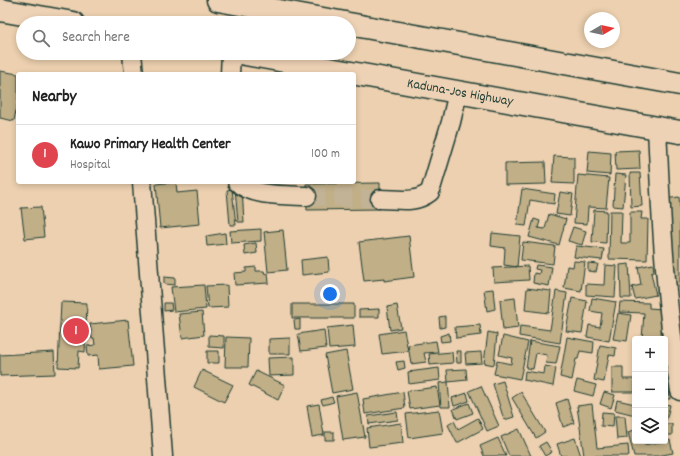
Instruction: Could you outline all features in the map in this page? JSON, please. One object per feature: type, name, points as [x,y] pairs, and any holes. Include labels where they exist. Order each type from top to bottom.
[{"type":"highway","points":[[218,0],[306,16]]},
{"type":"highway","points":[[0,10],[34,16]]},
{"type":"highway","points":[[356,25],[680,84]]},
{"type":"highway","name":"Kaduna-Jos Highway","points":[[279,60],[346,72]]},
{"type":"highway","name":"Kaduna-Jos Highway","points":[[356,74],[680,132]]},
{"type":"street","points":[[133,60],[134,72]]},
{"type":"street","points":[[230,72],[231,60]]},
{"type":"street","points":[[380,199],[414,200],[423,197],[430,192],[451,122],[458,92]]},
{"type":"street","points":[[657,128],[662,233],[671,338],[680,392]]},
{"type":"street","points":[[142,184],[163,456]]},
{"type":"street","points":[[241,184],[252,190],[267,194],[306,196]]},
{"type":"building","points":[[0,71],[16,74],[16,111],[14,121],[0,118]]},
{"type":"building","points":[[639,150],[640,169],[616,170],[615,151]]},
{"type":"building","points":[[589,151],[611,153],[610,175],[587,173]]},
{"type":"building","points":[[554,156],[574,157],[574,184],[552,183]]},
{"type":"building","points":[[545,162],[546,184],[505,185],[505,163]]},
{"type":"building","points":[[630,173],[640,173],[642,206],[631,207]]},
{"type":"building","points":[[615,174],[626,175],[623,207],[613,206]]},
{"type":"building","points":[[578,175],[609,178],[606,208],[588,207],[587,224],[574,223]]},
{"type":"building","points":[[380,183],[380,209],[307,210],[306,184]]},
{"type":"building","points":[[156,184],[176,184],[177,193],[197,191],[200,224],[160,228]]},
{"type":"building","points":[[242,188],[244,222],[238,222],[235,189]]},
{"type":"building","points":[[232,189],[236,225],[230,225],[227,190]]},
{"type":"building","points":[[522,189],[555,194],[554,204],[530,200],[526,226],[517,225]]},
{"type":"building","points":[[560,192],[573,194],[570,216],[556,214]]},
{"type":"building","points":[[679,197],[680,287],[674,287],[664,199]]},
{"type":"building","points":[[41,207],[44,237],[25,239],[21,208]]},
{"type":"building","points":[[594,210],[607,211],[606,243],[592,242]]},
{"type":"building","points":[[610,211],[622,211],[621,243],[630,243],[630,212],[642,212],[641,219],[648,219],[647,260],[609,259]]},
{"type":"building","points":[[549,214],[566,219],[559,245],[529,237],[534,219],[540,221],[538,228],[545,229]]},
{"type":"building","points":[[573,227],[586,231],[582,245],[568,241]]},
{"type":"building","points":[[261,229],[261,241],[231,243],[230,231]]},
{"type":"building","points":[[283,230],[287,270],[268,272],[264,232]]},
{"type":"building","points":[[225,233],[226,244],[207,246],[206,236]]},
{"type":"building","points":[[492,233],[520,236],[517,267],[504,265],[505,248],[491,246]]},
{"type":"building","points":[[409,236],[414,277],[384,281],[384,279],[364,281],[359,242]]},
{"type":"building","points":[[523,242],[555,246],[553,264],[521,260]]},
{"type":"building","points":[[256,243],[257,253],[245,255],[244,245]]},
{"type":"building","points":[[576,246],[604,249],[602,260],[574,257]]},
{"type":"building","points":[[328,257],[329,272],[302,275],[301,260]]},
{"type":"building","points":[[574,261],[585,262],[581,291],[564,288],[567,266],[573,267]]},
{"type":"building","points":[[588,263],[598,264],[596,272],[588,271]]},
{"type":"building","points":[[629,264],[631,298],[621,298],[620,265]]},
{"type":"building","points":[[653,264],[654,272],[651,273],[656,295],[635,299],[632,287],[641,285],[638,267]]},
{"type":"building","points":[[536,265],[552,267],[549,286],[533,283],[534,273],[539,274],[540,270],[535,269]]},
{"type":"building","points":[[605,265],[617,266],[615,297],[586,295],[586,284],[604,285]]},
{"type":"building","points":[[528,266],[529,280],[494,282],[493,268]]},
{"type":"building","points":[[256,267],[256,271],[264,271],[265,274],[268,273],[269,283],[235,285],[234,273],[246,272],[246,268]]},
{"type":"building","points":[[164,277],[175,278],[175,285],[164,284]]},
{"type":"building","points":[[204,285],[206,309],[174,312],[171,287]]},
{"type":"building","points":[[227,285],[228,307],[208,308],[206,286]]},
{"type":"building","points":[[527,288],[551,291],[549,313],[525,310]]},
{"type":"building","points":[[493,289],[495,309],[487,311],[484,290]]},
{"type":"building","points":[[556,291],[567,293],[560,343],[519,336],[520,326],[550,330]]},
{"type":"building","points":[[515,298],[518,328],[503,330],[500,300]]},
{"type":"building","points":[[572,298],[587,301],[582,333],[566,331]]},
{"type":"building","points":[[592,298],[616,302],[609,341],[587,337],[589,325],[600,327],[602,313],[590,311]]},
{"type":"building","points":[[61,302],[87,303],[85,352],[79,351],[78,368],[58,367]]},
{"type":"building","points":[[620,302],[649,303],[649,308],[662,309],[661,336],[642,336],[644,313],[619,312]]},
{"type":"building","points":[[164,303],[171,303],[172,310],[164,311]]},
{"type":"building","points":[[292,304],[354,304],[354,318],[292,318]]},
{"type":"building","points":[[397,305],[401,328],[390,330],[387,307]]},
{"type":"building","points":[[379,309],[379,317],[359,317],[359,310]]},
{"type":"building","points":[[202,312],[204,335],[182,338],[179,314]]},
{"type":"building","points":[[618,313],[631,315],[627,341],[613,339]]},
{"type":"building","points":[[445,316],[445,327],[440,328],[439,317]]},
{"type":"building","points":[[300,319],[300,329],[295,329],[294,320]]},
{"type":"building","points":[[128,320],[133,366],[99,369],[98,355],[88,356],[87,346],[95,345],[94,338],[92,339],[90,324]]},
{"type":"building","points":[[353,325],[355,347],[329,349],[327,328]]},
{"type":"building","points":[[480,325],[481,335],[456,338],[455,327]]},
{"type":"building","points":[[324,330],[326,348],[301,351],[298,334]]},
{"type":"building","points":[[404,330],[408,351],[382,354],[379,334]]},
{"type":"building","points":[[488,332],[497,334],[494,365],[484,363]]},
{"type":"building","points":[[449,333],[450,341],[441,342],[440,336]]},
{"type":"building","points":[[209,335],[224,336],[224,348],[209,347]]},
{"type":"building","points":[[503,336],[528,342],[520,379],[494,374],[497,361],[511,364],[512,358],[499,355]]},
{"type":"building","points":[[226,337],[249,338],[248,367],[225,367]]},
{"type":"building","points":[[567,337],[594,342],[593,353],[580,351],[578,359],[576,359],[572,380],[560,377]]},
{"type":"building","points":[[290,338],[290,354],[269,354],[269,339]]},
{"type":"building","points":[[436,341],[438,352],[424,353],[426,362],[411,364],[408,345]]},
{"type":"building","points":[[530,341],[560,346],[556,364],[546,363],[547,355],[536,353],[533,369],[526,368]]},
{"type":"building","points":[[600,345],[616,348],[615,356],[609,355],[604,382],[594,380]]},
{"type":"building","points":[[207,351],[219,351],[219,363],[207,363]]},
{"type":"building","points":[[346,351],[353,389],[332,393],[325,355]]},
{"type":"building","points":[[456,351],[461,351],[461,363],[457,363]]},
{"type":"building","points":[[54,352],[55,374],[0,376],[0,355]]},
{"type":"building","points":[[452,352],[453,363],[430,365],[429,354]]},
{"type":"building","points":[[481,352],[482,363],[466,364],[465,353]]},
{"type":"building","points":[[294,357],[294,375],[269,376],[268,358]]},
{"type":"building","points":[[404,361],[405,368],[398,370],[396,362]]},
{"type":"building","points":[[545,366],[556,368],[553,386],[524,380],[525,371],[544,374]]},
{"type":"building","points":[[612,367],[623,367],[623,379],[632,379],[632,392],[612,392]]},
{"type":"building","points":[[439,368],[440,380],[409,384],[408,372]]},
{"type":"building","points":[[466,369],[467,380],[448,382],[447,370]]},
{"type":"building","points":[[202,370],[233,385],[224,402],[194,387]]},
{"type":"building","points":[[256,371],[285,385],[278,400],[249,385]]},
{"type":"building","points":[[577,380],[596,385],[593,396],[574,391]]},
{"type":"building","points":[[503,381],[514,417],[504,420],[493,384]]},
{"type":"building","points":[[448,382],[450,407],[441,407],[439,383]]},
{"type":"building","points":[[481,386],[499,426],[487,431],[469,391]]},
{"type":"building","points":[[437,387],[440,405],[410,409],[407,391]]},
{"type":"building","points":[[668,387],[669,387],[670,399],[668,399]]},
{"type":"building","points":[[357,392],[365,437],[343,440],[336,396]]},
{"type":"building","points":[[403,392],[405,408],[365,414],[363,399]]},
{"type":"building","points":[[521,392],[545,432],[536,438],[512,398]]},
{"type":"building","points":[[604,392],[615,395],[611,408],[600,404]]},
{"type":"building","points":[[467,393],[469,401],[454,406],[452,398]]},
{"type":"building","points":[[332,397],[334,402],[323,405],[321,400]]},
{"type":"building","points":[[567,399],[574,423],[563,427],[556,403]]},
{"type":"building","points":[[617,400],[632,403],[632,414],[615,410]]},
{"type":"building","points":[[469,403],[473,413],[457,419],[453,409]]},
{"type":"building","points":[[319,404],[324,435],[312,437],[307,406]]},
{"type":"building","points":[[592,404],[597,448],[628,445],[629,456],[584,456],[577,406]]},
{"type":"building","points":[[439,410],[443,433],[409,438],[406,414]]},
{"type":"building","points":[[397,412],[398,420],[369,424],[368,416]]},
{"type":"building","points":[[602,412],[614,413],[613,427],[601,426]]},
{"type":"building","points":[[615,416],[625,416],[627,438],[617,439]]},
{"type":"building","points":[[478,418],[483,429],[457,443],[448,425],[454,421],[458,429]]},
{"type":"building","points":[[401,423],[403,443],[369,447],[367,428]]},
{"type":"building","points":[[668,424],[672,424],[672,435],[668,435]]},
{"type":"building","points":[[519,429],[531,456],[509,456],[501,437]]},
{"type":"building","points":[[632,431],[632,444],[668,444],[668,440],[670,440],[673,453],[657,456],[634,456],[628,432]]},
{"type":"building","points":[[325,432],[334,432],[334,440],[325,440]]},
{"type":"building","points":[[498,438],[506,456],[484,456],[480,446]]},
{"type":"building","points":[[575,438],[581,456],[561,456],[557,444]]},
{"type":"building","points":[[546,442],[552,452],[545,456],[539,446]]},
{"type":"tunnel","points":[[307,196],[380,199]]},
{"type":"place","name":"Kawo Primary Health Center","points":[[76,331]]}]
